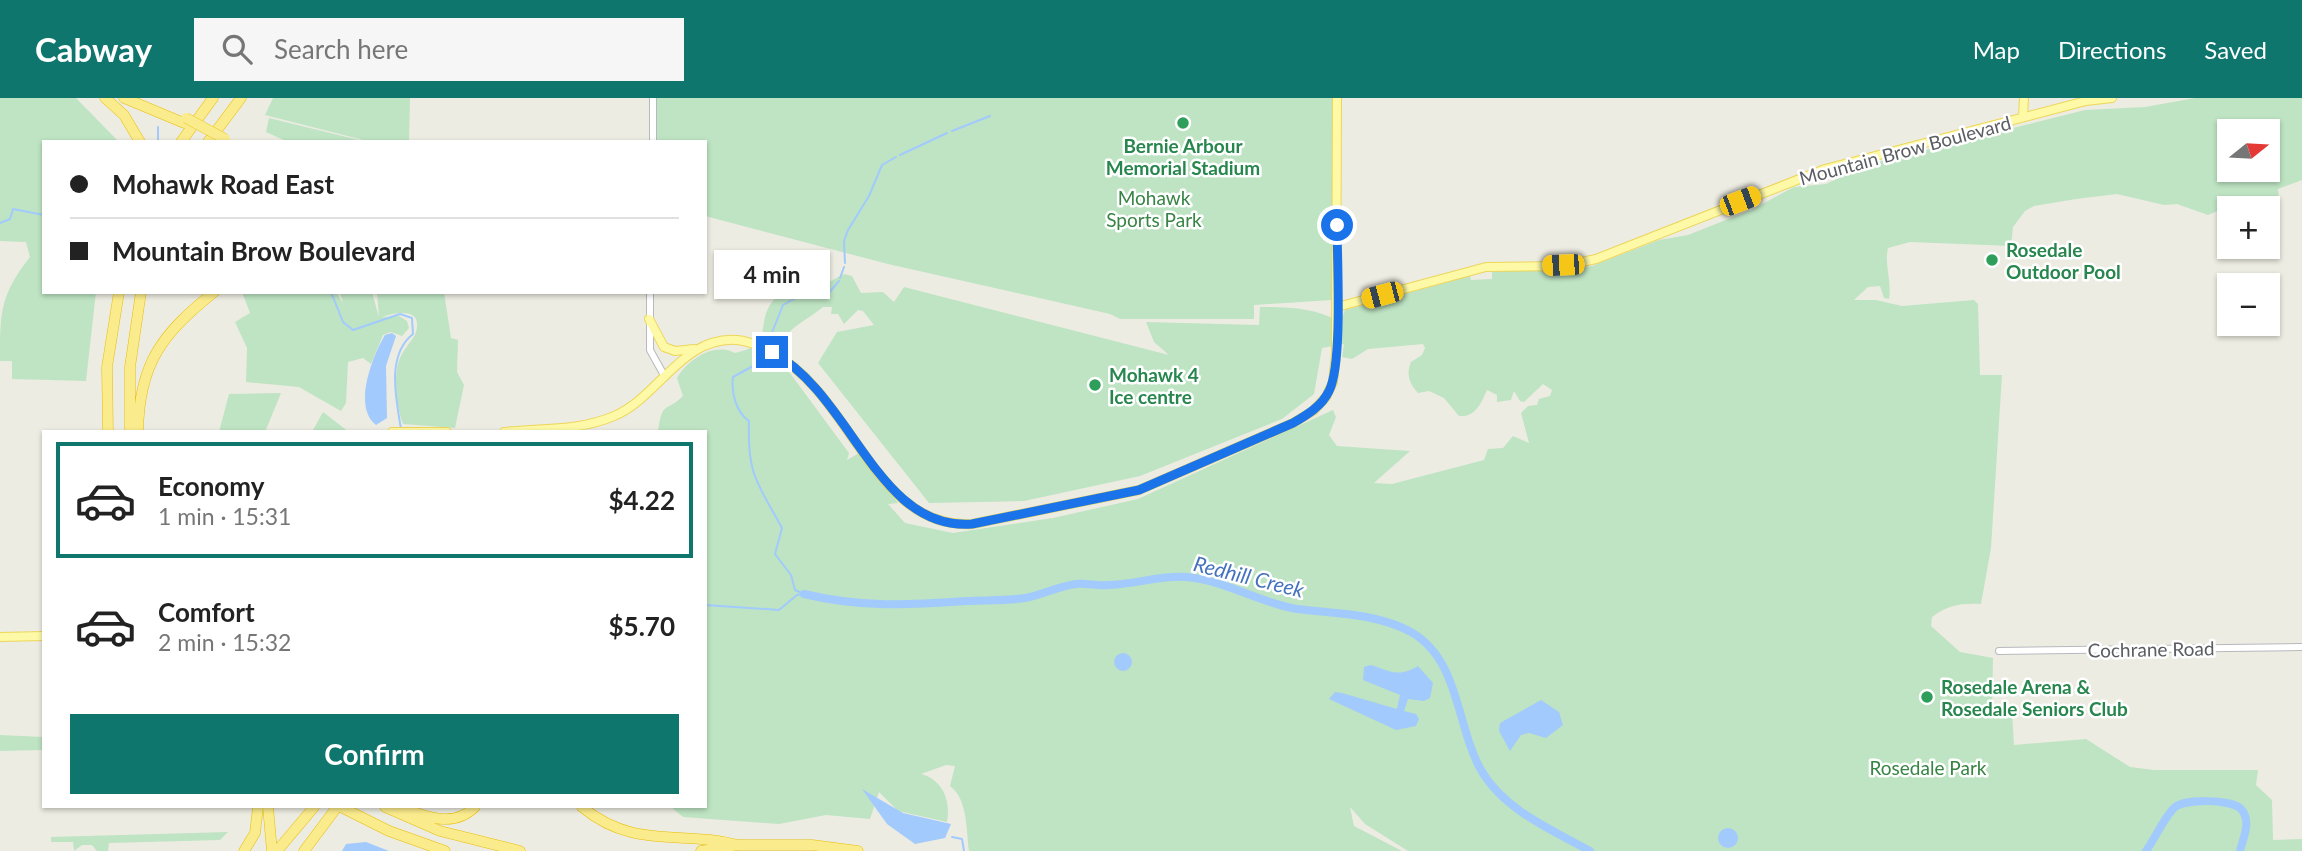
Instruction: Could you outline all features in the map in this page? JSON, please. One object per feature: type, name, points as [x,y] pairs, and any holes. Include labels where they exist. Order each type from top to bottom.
[{"type":"highway","points":[[105,98],[124,115],[139,140]]},
{"type":"highway","points":[[124,98],[185,120]]},
{"type":"highway","points":[[138,98],[222,140]]},
{"type":"highway","points":[[182,140],[214,98]]},
{"type":"highway","points":[[210,140],[241,98]]},
{"type":"highway","points":[[108,430],[107,367],[118,294]]},
{"type":"highway","points":[[130,430],[130,367],[141,294]]},
{"type":"highway","points":[[138,430],[140,394],[152,358],[172,328],[212,294]]},
{"type":"highway","points":[[244,851],[255,833],[258,808]]},
{"type":"highway","points":[[268,808],[277,849]]},
{"type":"highway","points":[[277,849],[313,808]]},
{"type":"highway","points":[[387,808],[440,831],[520,851]]},
{"type":"highway","points":[[403,808],[433,818],[451,820],[474,808]]},
{"type":"highway","points":[[584,808],[603,821],[634,835],[738,845],[797,845],[858,851]]},
{"type":"highway","points":[[298,851],[333,810]]},
{"type":"highway","points":[[304,851],[333,810]]},
{"type":"highway","points":[[333,810],[445,851]]},
{"type":"highway","points":[[701,851],[738,845]]},
{"type":"main road","points":[[649,319],[655,336],[666,348],[678,352],[720,341],[745,341],[781,357],[805,374],[826,398],[886,482],[904,502],[925,517],[957,525],[1014,517],[1139,490],[1293,423],[1313,411],[1326,397],[1334,382],[1337,307],[1337,98]]},
{"type":"main road","points":[[2023,117],[2024,98]]},
{"type":"main road","name":"Mountain Brow Boulevard","points":[[1337,307],[1486,267],[1563,265],[1596,259],[1825,169],[2086,101],[2112,98]]},
{"type":"main road","points":[[523,430],[598,422],[631,408],[697,349]]},
{"type":"main road","points":[[0,637],[42,636]]},
{"type":"street","points":[[653,98],[653,140]]},
{"type":"street","points":[[650,294],[650,350],[665,377]]},
{"type":"street","name":"Cochrane Road","points":[[1999,651],[2302,647]]},
{"type":"green space","points":[[0,98],[76,98],[117,140],[42,140],[42,294],[96,294],[86,381],[12,379],[12,361],[0,361],[0,329],[7,294],[30,257],[26,242],[0,241]]},
{"type":"green space","points":[[273,98],[410,98],[409,140],[363,140],[265,115]]},
{"type":"green space","name":"Mohawk Sports Park","points":[[657,98],[1332,98],[1332,300],[1254,305],[1254,319],[1120,319],[1110,314],[888,264],[707,217],[707,140],[656,140]]},
{"type":"green space","name":"Rosedale Park","points":[[2195,98],[2302,98],[2302,180],[2278,189],[2279,196],[2217,196],[2217,211],[2208,215],[2177,204],[2164,205],[2117,194],[2034,206],[2025,211],[2013,227],[2011,246],[1910,242],[1888,248],[1889,299],[1884,298],[1880,286],[1868,287],[1854,300],[1876,300],[1902,306],[1974,300],[1978,304],[1980,375],[2002,375],[1991,548],[1981,604],[1949,607],[1932,617],[1931,626],[1960,652],[1993,658],[1992,711],[2012,711],[2014,745],[2086,739],[2130,767],[2154,770],[2258,770],[2256,785],[2272,800],[2273,840],[2302,839],[2302,851],[1408,851],[1365,824],[1350,807],[1354,826],[1402,851],[969,851],[963,807],[950,786],[955,766],[946,765],[921,774],[935,781],[944,792],[948,806],[947,822],[898,811],[879,792],[870,819],[826,815],[779,824],[683,817],[672,808],[707,808],[707,430],[658,430],[661,415],[683,396],[677,378],[688,365],[711,351],[727,350],[735,353],[755,345],[760,339],[767,310],[772,302],[799,280],[825,284],[844,274],[852,276],[861,293],[883,292],[894,302],[904,287],[1169,355],[1154,342],[1146,322],[1259,325],[1260,307],[1312,311],[1340,322],[1345,310],[1470,276],[1471,280],[1492,279],[1492,271],[1552,271],[1592,266],[1659,240],[1688,235],[1751,210],[1794,187],[1826,184],[1866,165],[2085,110],[2145,107]],"holes":[[[823,307],[832,307],[831,314],[838,314],[844,324],[858,310],[863,311],[874,325],[837,332],[818,363],[929,503],[1024,501],[1140,476],[1282,419],[1314,394],[1322,348],[1344,344],[1342,357],[1352,359],[1368,349],[1423,344],[1425,348],[1422,355],[1409,366],[1411,382],[1418,393],[1429,391],[1444,398],[1459,416],[1474,412],[1487,390],[1497,395],[1497,402],[1511,400],[1514,391],[1520,401],[1524,402],[1543,384],[1552,390],[1550,396],[1539,399],[1537,405],[1528,406],[1521,413],[1529,443],[1513,436],[1503,448],[1488,449],[1484,460],[1392,484],[1374,483],[1410,451],[1337,446],[1329,435],[1336,417],[1333,410],[1138,499],[1053,518],[953,533],[905,523],[888,504],[898,503],[859,453],[847,460],[849,453],[784,365],[782,345],[791,330]]]},
{"type":"green space","points":[[269,118],[359,140],[284,140],[266,132]]},
{"type":"green space","points":[[243,294],[337,294],[343,303],[341,294],[373,294],[379,318],[377,294],[444,294],[451,338],[458,340],[457,372],[464,385],[455,428],[403,424],[397,397],[397,369],[416,332],[416,318],[412,315],[407,313],[382,317],[399,316],[407,321],[409,328],[402,336],[391,332],[383,335],[371,364],[363,358],[348,362],[346,403],[341,411],[299,387],[246,382],[247,348],[235,322],[250,313]]},
{"type":"green space","points":[[281,393],[266,430],[220,430],[229,394]]},
{"type":"green space","points":[[323,412],[346,430],[313,430]]},
{"type":"green space","points":[[0,735],[42,737],[42,750],[0,751]]},
{"type":"green space","points":[[228,832],[220,840],[109,843],[108,851],[97,851],[92,845],[82,845],[74,851],[73,842],[51,842],[51,837]]},
{"type":"water","points":[[392,333],[396,336],[386,366],[387,418],[376,425],[369,417],[366,406],[367,381],[380,344],[385,335]]},
{"type":"water","points":[[1123,653],[1129,656],[1132,662],[1129,668],[1123,671],[1117,668],[1114,662],[1117,656]]},
{"type":"water","points":[[1371,665],[1399,673],[1418,666],[1433,683],[1430,698],[1424,701],[1408,699],[1404,711],[1416,714],[1419,719],[1416,726],[1396,730],[1329,699],[1335,692],[1342,693],[1397,709],[1400,695],[1363,680],[1364,667]]},
{"type":"water","points":[[1541,700],[1559,712],[1563,725],[1546,738],[1529,733],[1521,735],[1510,751],[1499,731],[1500,723]]},
{"type":"water","points":[[862,789],[903,813],[951,824],[945,838],[915,844],[887,824]]},
{"type":"water","points":[[1728,828],[1735,831],[1738,838],[1735,845],[1728,848],[1721,845],[1718,838],[1721,831]]},
{"type":"water","points":[[366,842],[389,851],[342,851],[346,844]]},
{"type":"waterway","points":[[952,131],[990,116]]},
{"type":"waterway","name":"Redhill Creek","points":[[158,127],[158,140]]},
{"type":"waterway","points":[[900,155],[947,133]]},
{"type":"waterway","points":[[845,263],[844,241],[848,230],[869,196],[882,165],[896,157]]},
{"type":"waterway","points":[[0,223],[10,219],[13,209],[42,215]]},
{"type":"waterway","points":[[840,278],[844,267]]},
{"type":"waterway","points":[[767,345],[783,305],[801,295],[808,286],[828,294],[839,281]]},
{"type":"waterway","name":"Redhill Creek","points":[[332,294],[343,322],[353,330],[400,314],[412,318],[413,334],[399,353],[396,365],[395,391],[401,429]]},
{"type":"waterway","points":[[763,353],[753,366],[733,377],[734,396],[741,413],[749,421],[750,454],[755,477],[782,528],[775,554],[791,575],[795,590],[804,594]]},
{"type":"waterway","name":"Redhill Creek","points":[[804,594],[846,602],[925,604],[1018,599],[1076,584],[1118,585],[1166,577],[1186,577],[1214,582],[1283,606],[1384,621],[1411,632],[1427,644],[1439,659],[1455,695],[1473,753],[1481,770],[1502,797],[1530,818],[1590,851]]},
{"type":"waterway","name":"Redhill Creek","points":[[707,605],[779,610],[797,595],[803,594]]},
{"type":"waterway","name":"Redhill Creek","points":[[2146,851],[2173,809],[2186,803],[2207,801],[2228,803],[2241,809],[2246,819],[2246,830],[2240,851]]},
{"type":"waterway","points":[[952,837],[962,839],[964,851]]},
{"type":"place","name":"Bernie Arbour Memorial Stadium","points":[[1183,123]]},
{"type":"place","name":"Rosedale Outdoor Pool","points":[[1992,260]]},
{"type":"place","name":"Mohawk 4 Ice centre","points":[[1095,385]]},
{"type":"place","name":"Rosedale Arena & Rosedale Seniors Club","points":[[1927,697]]},
{"type":"route","points":[[772,352],[791,363],[815,384],[886,482],[904,502],[925,517],[948,524],[972,524],[1124,495],[1165,480],[1293,423],[1319,406],[1331,389],[1335,373],[1337,225]]}]
